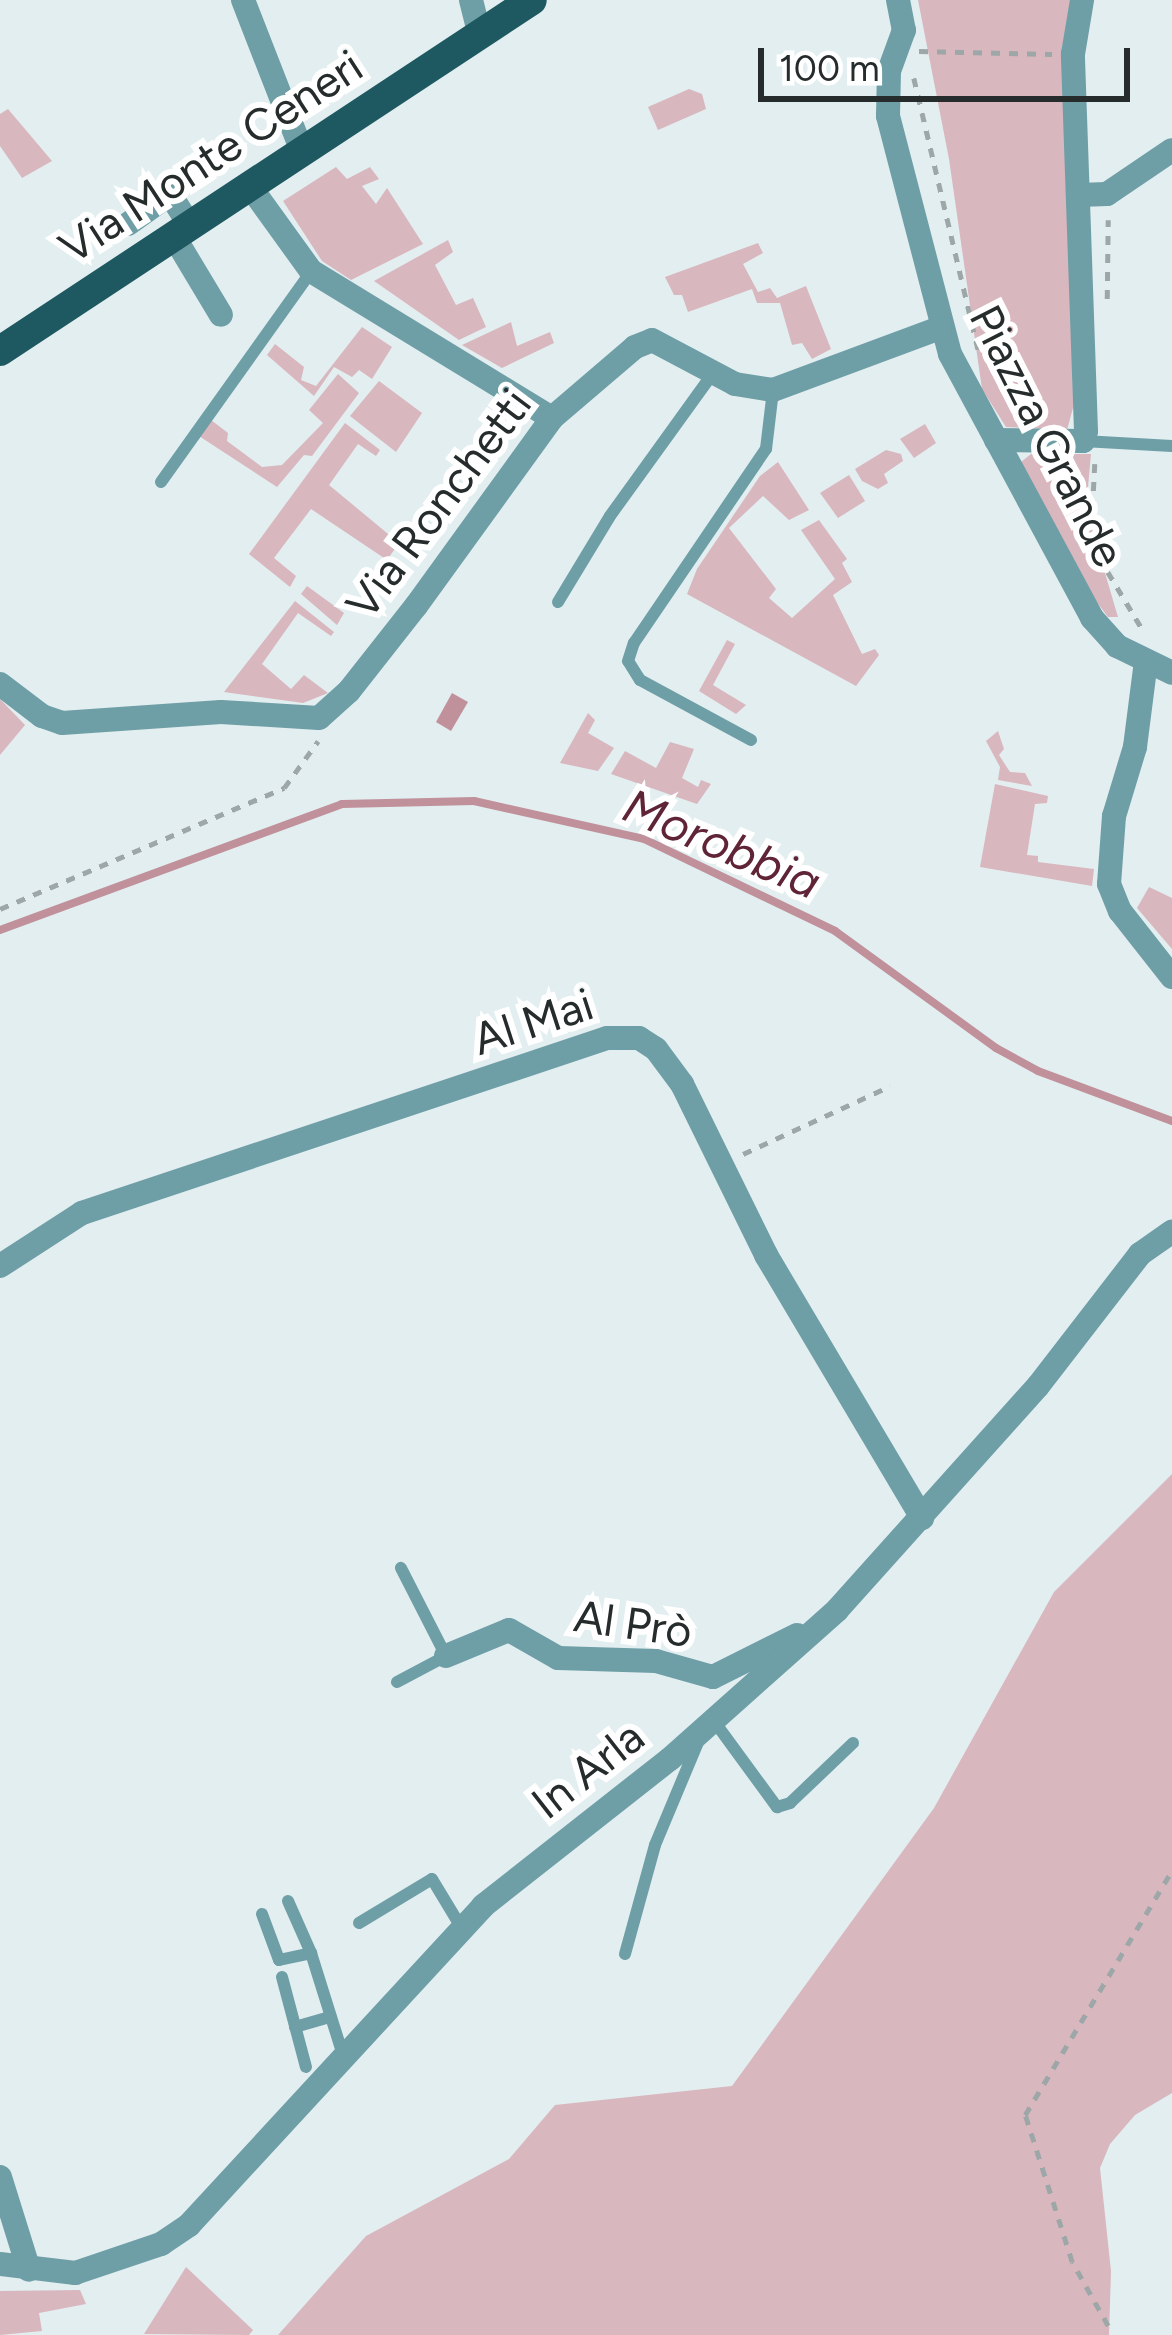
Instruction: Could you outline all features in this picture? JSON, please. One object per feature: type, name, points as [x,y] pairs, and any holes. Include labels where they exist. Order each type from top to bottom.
[{"type":"main road","name":"Via Monte Ceneri","points":[[0,350],[532,0]]},
{"type":"street","points":[[243,0],[302,151]]},
{"type":"street","points":[[471,0],[480,34]]},
{"type":"street","name":"Piazza Grande","points":[[898,0],[905,44],[889,70],[888,116],[940,328],[1092,618],[1117,646],[1146,661]]},
{"type":"street","name":"Piazza Grande","points":[[1082,0],[1073,54],[1092,443]]},
{"type":"street","points":[[1079,195],[1107,194],[1172,150]]},
{"type":"street","points":[[249,185],[311,271],[552,418]]},
{"type":"street","points":[[128,224],[170,194],[181,230],[221,315]]},
{"type":"street","points":[[773,390],[940,328]]},
{"type":"street","name":"Via Ronchetti","points":[[329,712],[416,606],[552,418],[611,364],[652,340],[735,384],[773,390]]},
{"type":"street","points":[[996,440],[1092,443]]},
{"type":"street","points":[[1172,673],[1146,661],[1135,747],[1114,816],[1109,884],[1120,911],[1172,976]]},
{"type":"street","points":[[0,684],[42,716],[62,723],[221,712],[312,719],[329,712]]},
{"type":"street","name":"Al Mai","points":[[0,1266],[82,1213],[620,1036],[647,1042],[667,1061],[766,1256],[922,1518]]},
{"type":"street","name":"In Arla","points":[[0,2264],[29,2270],[90,2270],[175,2236],[461,1928],[708,1727],[811,1631],[922,1518],[1038,1386],[1140,1254],[1172,1232]]},
{"type":"street","name":"Al Prò","points":[[446,1656],[509,1630],[558,1658],[656,1661],[713,1677],[774,1644],[811,1631]]},
{"type":"street","points":[[0,2177],[29,2270]]},
{"type":"lane","points":[[161,482],[311,271]]},
{"type":"lane","points":[[558,602],[610,516],[715,371]]},
{"type":"lane","points":[[751,740],[640,680],[628,661],[634,643],[766,449],[773,390]]},
{"type":"lane","points":[[1092,443],[1172,446]]},
{"type":"lane","points":[[397,1682],[446,1656],[401,1568]]},
{"type":"lane","points":[[625,1954],[655,1845],[708,1727],[778,1807],[790,1803],[853,1743]]},
{"type":"lane","points":[[359,1923],[432,1880],[461,1928]]},
{"type":"lane","points":[[288,1901],[311,1953],[343,2056]]},
{"type":"lane","points":[[262,1914],[279,1960],[311,1953]]},
{"type":"lane","points":[[282,1977],[306,2067]]},
{"type":"lane","points":[[295,2027],[331,2017]]},
{"type":"path","points":[[981,363],[905,44],[1073,54]]},
{"type":"path","name":"Piazza Grande","points":[[1092,443],[1098,533],[1113,584],[1144,631],[1146,661]]},
{"type":"path","points":[[0,909],[284,788],[325,731],[329,712]]},
{"type":"path","points":[[722,1164],[890,1086]]},
{"type":"path","points":[[1108,2326],[1072,2262],[1025,2115],[1172,1870]]},
{"type":"shaded area","points":[[918,0],[1070,0],[1073,408],[1067,430],[1006,427],[982,389],[949,159]]},
{"type":"shaded area","points":[[689,89],[702,94],[706,109],[658,130],[648,107]]},
{"type":"shaded area","points":[[8,109],[52,161],[22,178],[0,146],[0,114]]},
{"type":"shaded area","points":[[336,167],[347,179],[370,167],[379,179],[362,186],[376,204],[387,188],[423,244],[351,280],[322,261],[283,201]]},
{"type":"shaded area","points":[[448,240],[453,252],[435,265],[456,305],[473,298],[486,327],[459,340],[374,281]]},
{"type":"shaded area","points":[[758,243],[763,253],[743,264],[758,292],[770,288],[777,298],[806,286],[831,349],[812,359],[802,343],[792,345],[780,303],[757,303],[752,289],[688,312],[682,295],[674,295],[665,277]]},
{"type":"shaded area","points":[[511,322],[517,346],[550,332],[554,343],[502,368],[462,345]]},
{"type":"shaded area","points":[[362,327],[392,347],[372,379],[359,370],[352,377],[334,367],[314,396],[267,355],[275,344],[304,367],[301,380],[316,386]]},
{"type":"shaded area","points":[[338,374],[359,393],[312,456],[304,455],[277,487],[199,436],[211,420],[228,433],[227,441],[262,467],[282,465],[323,423],[309,410]]},
{"type":"shaded area","points":[[379,381],[422,413],[396,452],[350,416]]},
{"type":"shaded area","points":[[345,423],[380,450],[376,456],[358,444],[329,485],[399,543],[387,560],[311,509],[274,558],[296,576],[290,587],[249,554]]},
{"type":"shaded area","points":[[925,424],[936,443],[914,458],[900,439]]},
{"type":"shaded area","points":[[886,450],[901,454],[903,461],[884,474],[888,483],[878,489],[862,481],[855,469]]},
{"type":"shaded area","points":[[1031,454],[1091,454],[1086,509],[1118,617],[1108,617],[1068,564],[1021,462]]},
{"type":"shaded area","points":[[778,462],[809,510],[789,520],[763,496],[729,528],[776,589],[769,598],[792,618],[835,579],[801,530],[819,520],[847,559],[842,563],[852,582],[833,595],[862,654],[875,649],[879,655],[856,686],[687,594],[697,569],[760,476]]},
{"type":"shaded area","points":[[849,475],[865,501],[838,518],[820,493]]},
{"type":"shaded area","points":[[307,586],[344,613],[337,625],[301,594]]},
{"type":"shaded area","points":[[295,601],[334,632],[331,636],[298,613],[262,664],[291,689],[304,675],[328,693],[303,703],[224,692]]},
{"type":"shaded area","points":[[727,640],[735,644],[713,685],[746,705],[736,714],[699,691]]},
{"type":"shaded area","points":[[452,693],[468,702],[451,731],[436,722]]},
{"type":"shaded area","points":[[0,699],[25,725],[0,755]]},
{"type":"shaded area","points":[[588,713],[595,720],[588,733],[614,748],[598,771],[560,763]]},
{"type":"shaded area","points":[[998,731],[1004,749],[999,755],[1010,772],[1025,773],[1032,786],[998,780],[1000,767],[986,741]]},
{"type":"shaded area","points":[[670,742],[694,749],[682,778],[698,787],[701,780],[711,784],[697,804],[611,774],[625,751],[656,768]]},
{"type":"shaded area","points":[[995,784],[1048,796],[1047,803],[1035,804],[1027,855],[1038,856],[1038,862],[1094,869],[1092,886],[980,867]]},
{"type":"shaded area","points":[[1149,887],[1172,898],[1172,949],[1137,908]]},
{"type":"shaded area","points":[[1172,1474],[1172,2093],[1135,2115],[1110,2144],[1100,2168],[1111,2271],[1109,2335],[278,2335],[366,2236],[509,2159],[555,2105],[732,2086],[934,1808],[1054,1592]]},
{"type":"shaded area","points":[[186,2267],[253,2330],[249,2335],[144,2334]]},
{"type":"shaded area","points":[[80,2290],[86,2304],[39,2313],[42,2331],[0,2335],[0,2291]]},
{"type":"waterway","name":"Morobbia","points":[[0,930],[342,804],[474,801],[644,839],[835,931],[996,1048],[1038,1071],[1172,1121]]}]
